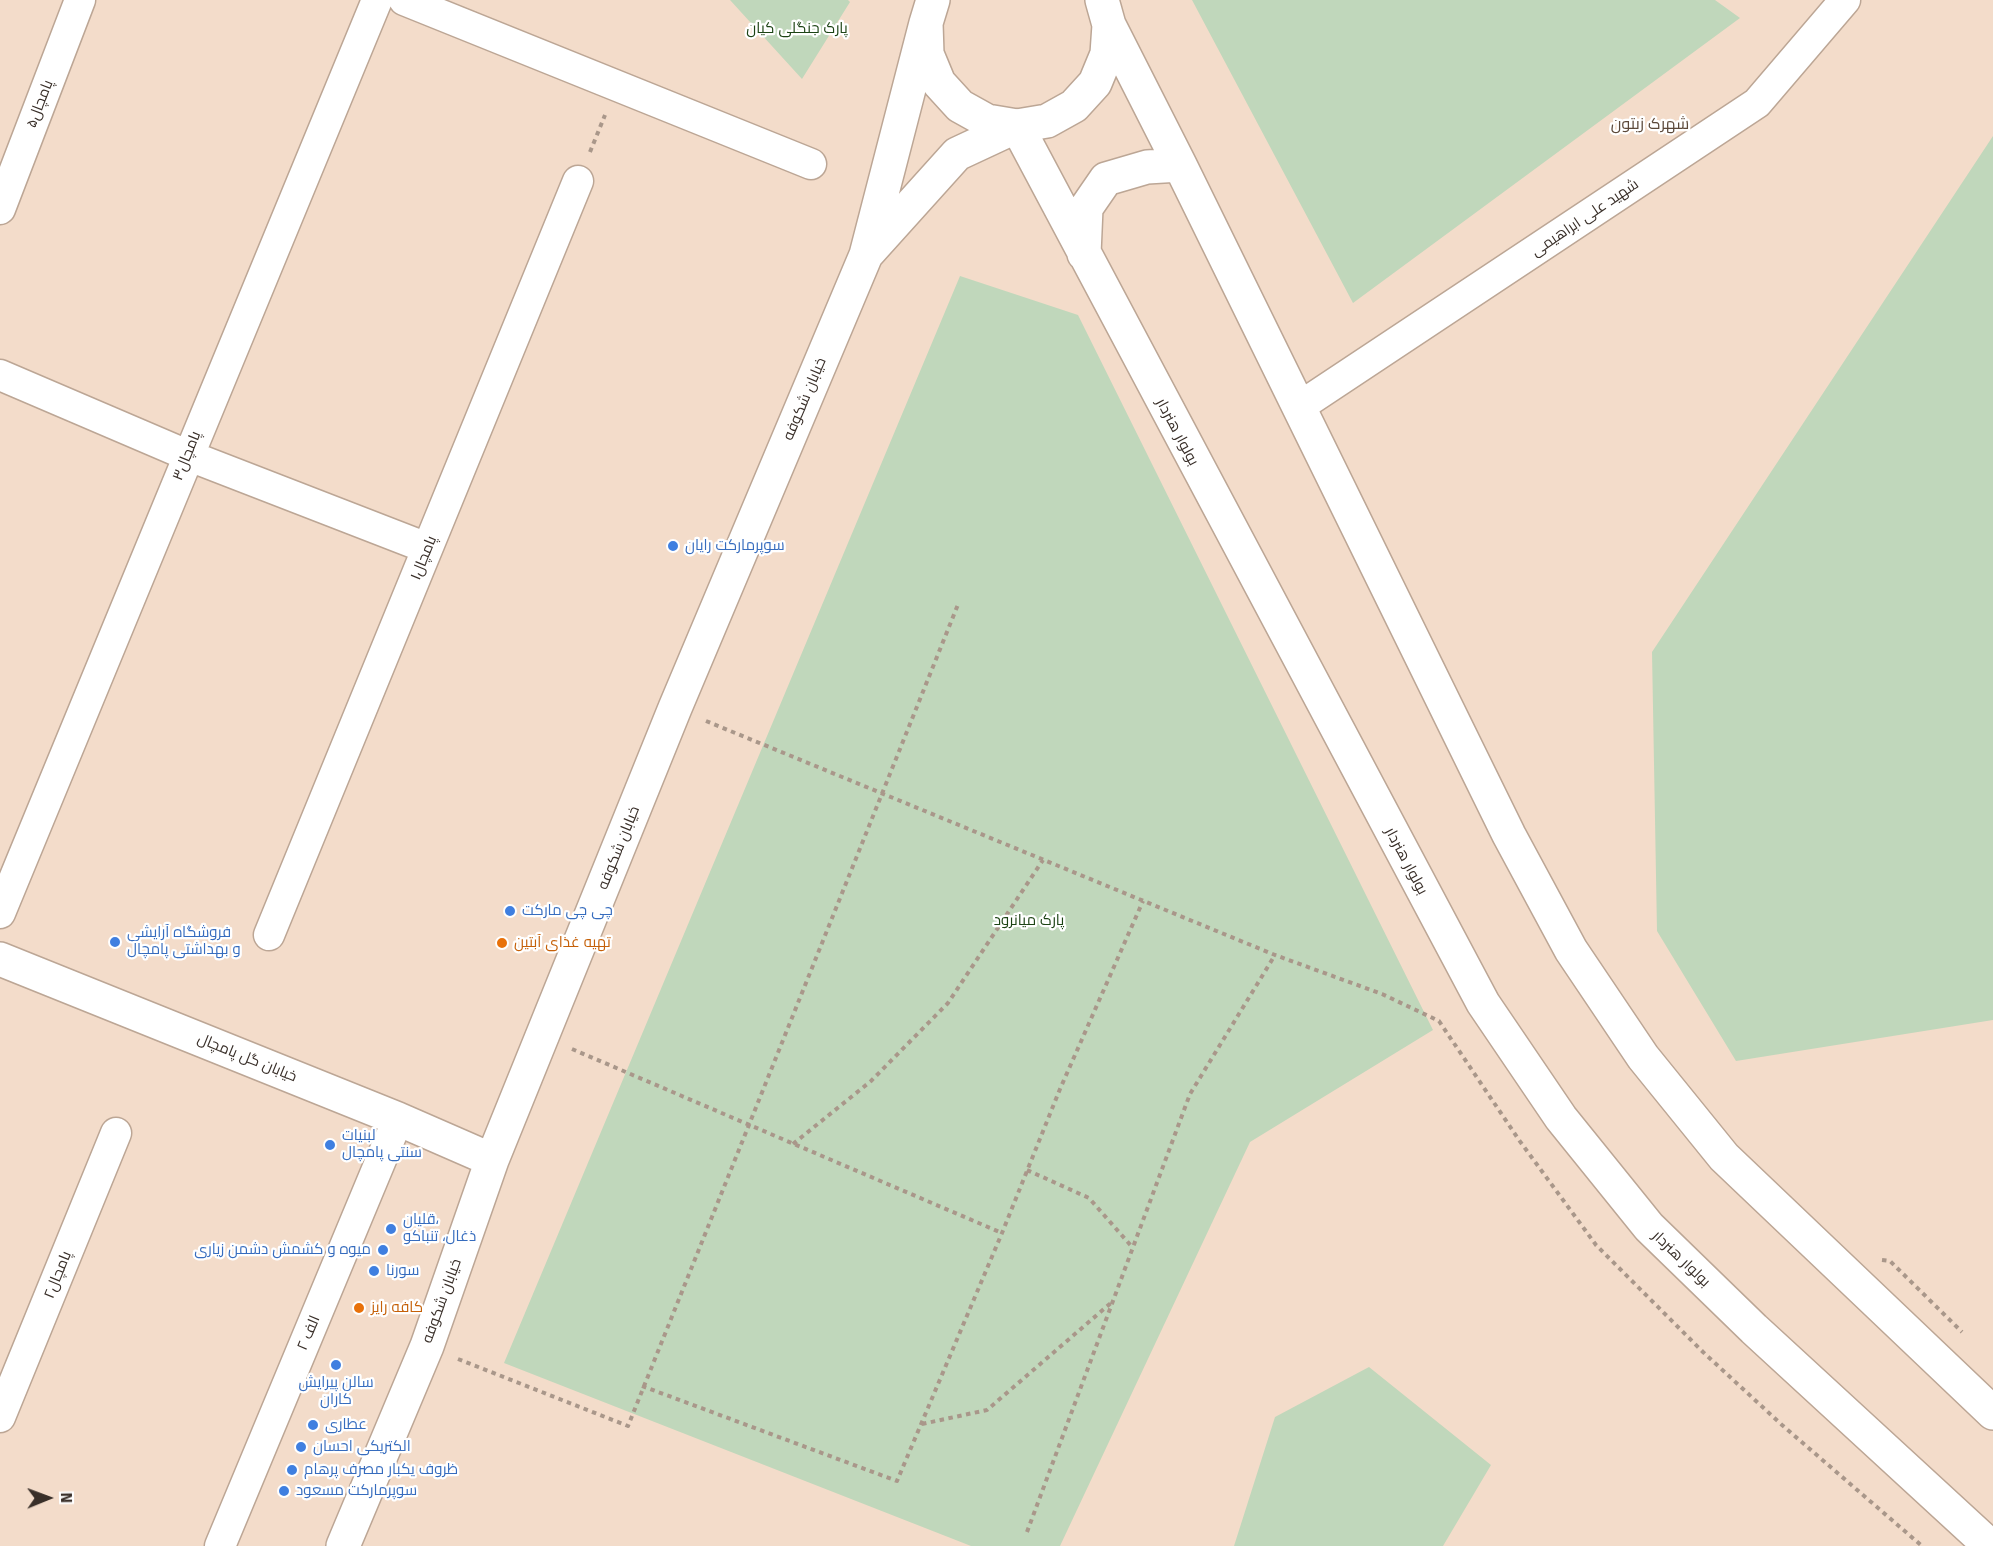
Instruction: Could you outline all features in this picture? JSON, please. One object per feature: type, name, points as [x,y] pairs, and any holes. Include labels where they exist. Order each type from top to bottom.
[{"type":"main road","points":[[930,11],[927,54],[939,82],[960,106],[987,121],[1017,126],[1047,121],[1074,106],[1095,83],[1107,54],[1106,13]]},
{"type":"main road","name":"خیابان شکوفه","points":[[343,1546],[427,1346],[492,1160],[675,708],[866,255],[930,11]]},
{"type":"main road","points":[[1106,13],[1509,835],[1571,950],[1643,1057],[1724,1157],[1993,1413]]},
{"type":"main road","name":"خیابان شکوفه","points":[[866,255],[957,154],[1017,126]]},
{"type":"main road","name":"بولوار هنردار","points":[[1017,126],[1084,257],[1483,1003],[1561,1118],[1649,1227],[1990,1546]]},
{"type":"main road","points":[[1084,257],[1086,208],[1106,179],[1147,167],[1180,165]]},
{"type":"main road","name":"خیابان گل پامچال","points":[[0,959],[398,1119],[492,1160]]},
{"type":"street","name":"پامچال۵","points":[[0,209],[80,0]]},
{"type":"street","name":"پامچال۳","points":[[0,913],[187,455],[377,0]]},
{"type":"street","points":[[404,0],[811,164]]},
{"type":"street","name":"شهید علی ابراهیمی","points":[[1299,407],[1757,103],[1845,0]]},
{"type":"street","name":"پامچال۱","points":[[269,935],[578,181]]},
{"type":"street","points":[[0,375],[187,455],[428,548]]},
{"type":"street","name":"۲ الف","points":[[220,1546],[398,1119]]},
{"type":"street","name":"پامچال۲","points":[[0,1417],[116,1133]]},
{"type":"path","points":[[578,181],[617,86]]},
{"type":"path","points":[[427,1346],[628,1426],[642,1386],[959,602]]},
{"type":"path","points":[[675,708],[1275,955],[1382,994],[1439,1021],[1519,1140],[1596,1245],[1703,1352],[1782,1425],[1922,1546]]},
{"type":"path","points":[[793,1144],[871,1081],[948,1003],[1043,860]]},
{"type":"path","points":[[642,1386],[897,1482],[1060,1089],[1143,901]]},
{"type":"path","points":[[1027,1532],[1190,1094],[1275,955]]},
{"type":"path","points":[[543,1037],[1002,1233]]},
{"type":"path","points":[[1027,1170],[1089,1198],[1133,1248]]},
{"type":"path","points":[[922,1424],[987,1410],[1113,1302]]},
{"type":"green space","name":"پارک جنگلی کیان","points":[[730,0],[848,0],[850,2],[802,79]]},
{"type":"green space","points":[[1192,0],[1715,0],[1740,18],[1353,303]]},
{"type":"green space","points":[[1993,136],[1993,1020],[1736,1061],[1657,931],[1652,652]]},
{"type":"green space","name":"پارک میانرود","points":[[960,276],[1078,315],[1433,1030],[1250,1142],[1060,1546],[971,1546],[504,1363]]},
{"type":"green space","points":[[1369,1367],[1491,1465],[1443,1546],[1234,1546],[1275,1417]]},
{"type":"place","name":"سوپرمارکت رایان","points":[[673,546]]},
{"type":"place","name":"چی چی مارکت","points":[[510,911]]},
{"type":"place","name":"فروشگاه آرایشی و بهداشتی پامچال","points":[[115,942]]},
{"type":"place","name":"تهیه غذای آبتین","points":[[502,943]]},
{"type":"place","name":"لبنیات سنتی پامچال","points":[[330,1145]]},
{"type":"place","name":"قلیان، ذغال، تنباکو","points":[[391,1229]]},
{"type":"place","name":"میوه و کشمش دشمن زیاری","points":[[383,1250]]},
{"type":"place","name":"سورنا","points":[[374,1271]]},
{"type":"place","name":"کافه رایز","points":[[359,1308]]},
{"type":"place","name":"سالن پیرایش کاران","points":[[336,1365]]},
{"type":"place","name":"عطاری","points":[[313,1425]]},
{"type":"place","name":"الکتریکی احسان","points":[[301,1447]]},
{"type":"place","name":"ظروف یکبار مصرف پرهام","points":[[292,1470]]},
{"type":"place","name":"سوپرمارکت مسعود","points":[[284,1491]]},
{"type":"district","name":"شهرک زیتون","points":[[1650,125]]}]
